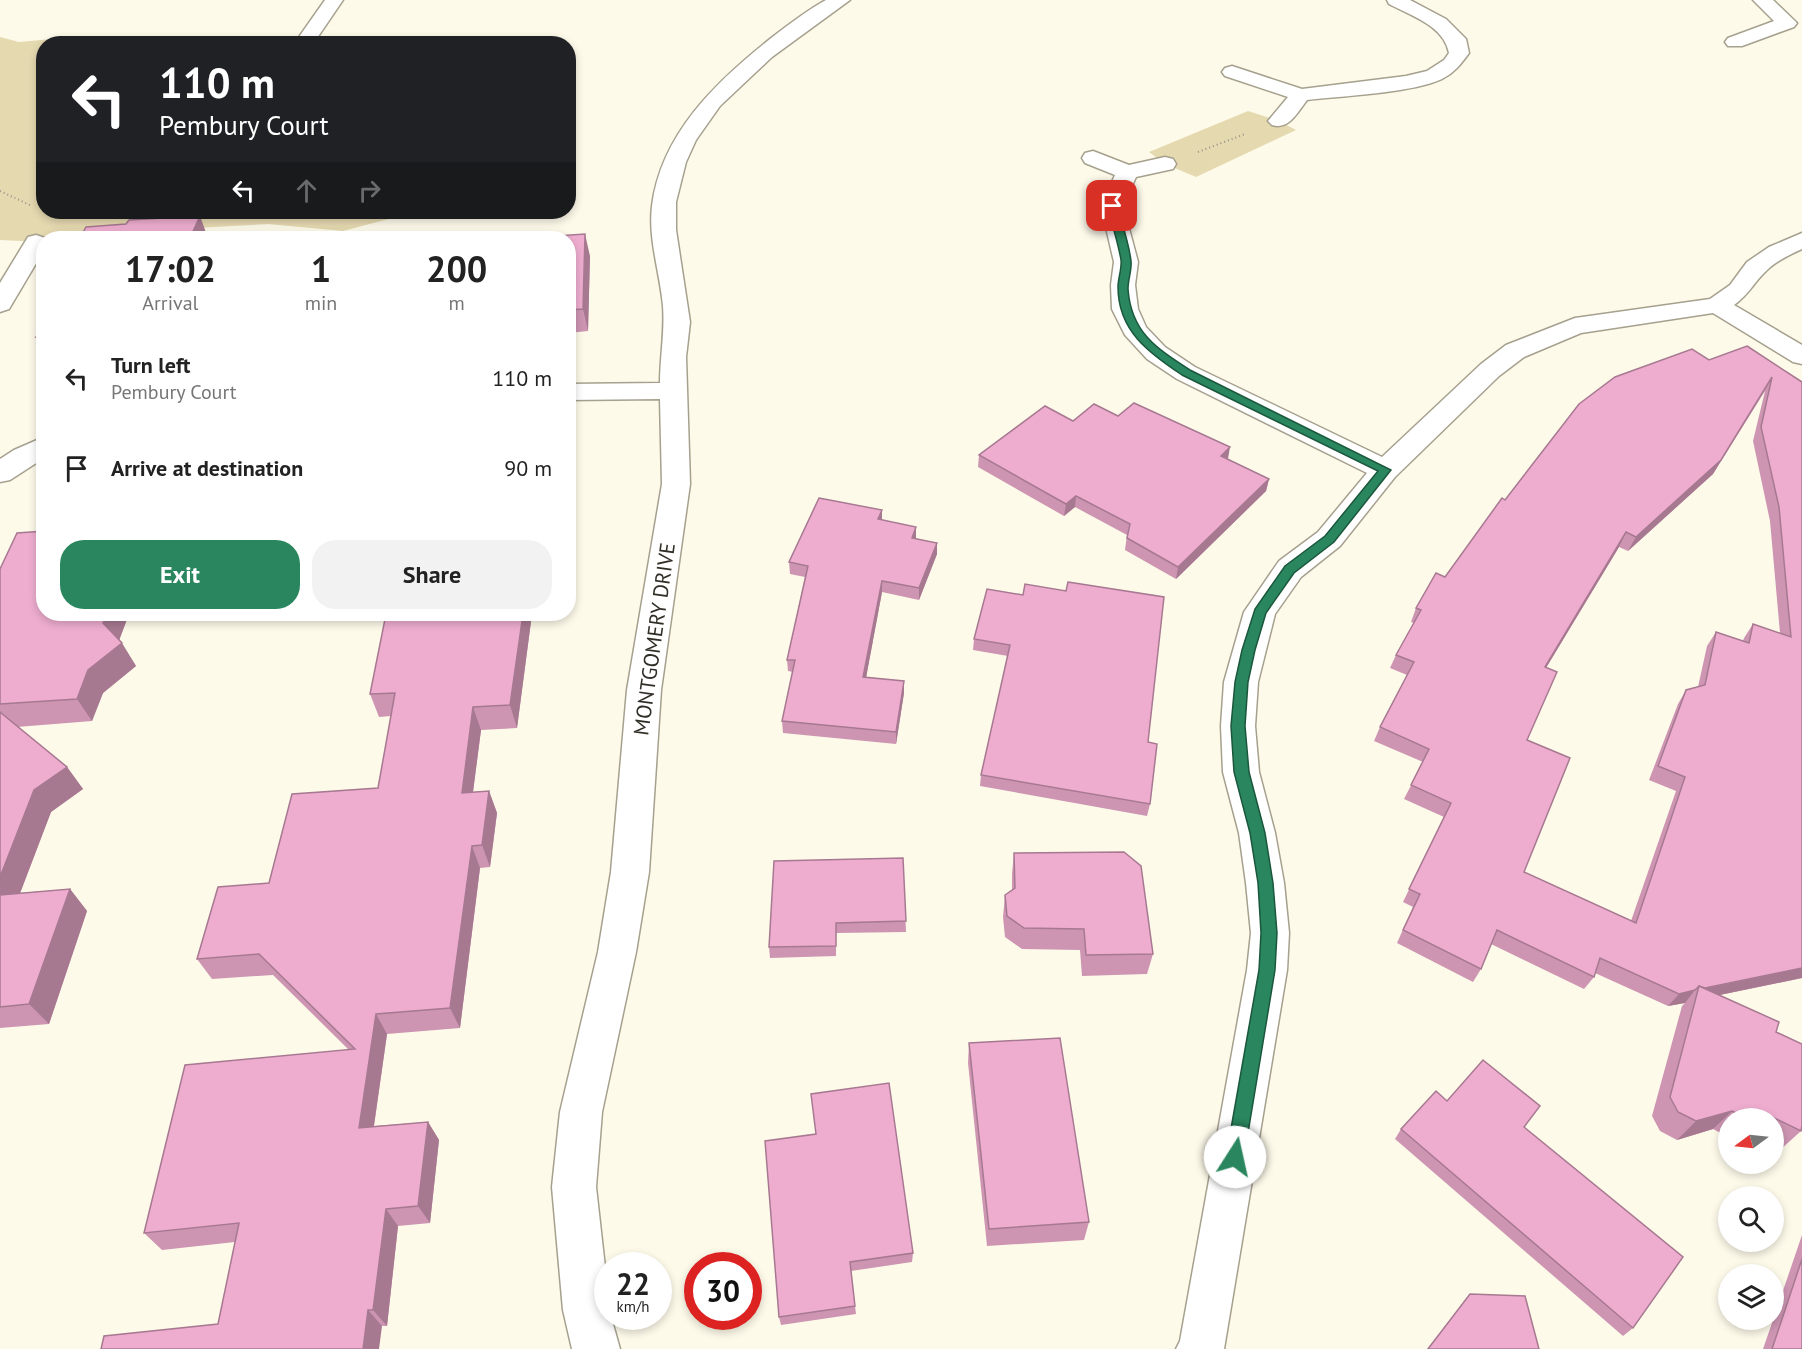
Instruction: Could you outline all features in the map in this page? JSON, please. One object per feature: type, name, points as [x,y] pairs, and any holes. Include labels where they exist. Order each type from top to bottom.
[{"type":"street","points":[[309,36],[334,0]]},
{"type":"street","points":[[1232,72],[1301,95],[1406,82],[1434,75],[1451,64],[1459,53],[1456,39],[1439,23],[1396,0]]},
{"type":"street","points":[[1762,0],[1795,24]]},
{"type":"street","name":"MONTGOMERY DRIVE","points":[[596,1349],[586,1310],[574,1187],[581,1112],[615,963],[630,872],[644,690],[676,484],[673,357],[678,339],[664,242],[663,209],[669,178],[679,152],[715,96],[742,70],[823,3]]},
{"type":"street","points":[[1735,42],[1795,24]]},
{"type":"street","points":[[1279,121],[1301,95]]},
{"type":"street","points":[[1093,158],[1126,172],[1165,164]]},
{"type":"street","points":[[1126,172],[1112,206],[1126,262],[1123,285],[1125,309],[1134,330],[1156,353],[1186,373],[1385,470]]},
{"type":"street","points":[[1200,1349],[1203,1343],[1267,970],[1269,933],[1266,883],[1257,833],[1241,772],[1238,726],[1241,682],[1260,612],[1290,569],[1329,539],[1385,470],[1490,370],[1515,351],[1575,326],[1717,305],[1739,290],[1756,267],[1777,252],[1802,240]]},
{"type":"street","points":[[0,304],[36,242]]},
{"type":"street","points":[[1717,305],[1802,356]]},
{"type":"street","points":[[576,393],[673,391]]},
{"type":"street","points":[[0,438],[34,451]]},
{"type":"street","points":[[0,473],[34,451]]},
{"type":"path","points":[[1165,164],[1279,121]]},
{"type":"shaded area","points":[[0,37],[19,42],[36,40],[36,219],[388,219],[343,231],[268,224],[148,231],[36,231],[36,242],[0,240]]},
{"type":"shaded area","points":[[1248,111],[1279,121],[1296,130],[1196,177],[1165,164],[1149,152]]},
{"type":"building","points":[[199,219],[193,231],[84,231],[86,227],[126,224],[129,220]]},
{"type":"building","points":[[585,234],[583,309],[576,309],[576,235]]},
{"type":"building","points":[[1747,346],[1802,382],[1802,968],[1705,988],[1699,986],[1695,990],[1679,994],[1600,958],[1594,977],[1497,930],[1481,969],[1403,930],[1420,894],[1409,889],[1451,803],[1411,785],[1429,749],[1380,727],[1414,662],[1396,655],[1421,610],[1416,608],[1436,573],[1445,577],[1502,498],[1505,500],[1579,404],[1615,377],[1692,349],[1709,360]],"holes":[[[1772,377],[1761,427],[1779,507],[1791,637],[1753,624],[1749,643],[1716,632],[1705,685],[1686,690],[1658,766],[1685,777],[1636,923],[1524,872],[1570,758],[1527,740],[1557,672],[1545,667],[1626,532],[1636,537],[1721,460]]]},
{"type":"building","points":[[1134,403],[1230,447],[1221,456],[1269,479],[1178,567],[1127,538],[1130,524],[1076,496],[1066,504],[979,455],[1045,406],[1073,421],[1094,404],[1118,416]]},
{"type":"building","points":[[819,498],[882,510],[878,519],[916,527],[912,538],[937,543],[919,588],[882,581],[863,677],[904,681],[896,732],[782,721],[795,660],[787,660],[808,566],[789,562]]},
{"type":"building","points":[[36,532],[36,621],[104,621],[103,623],[122,643],[88,670],[77,699],[0,704],[0,569],[17,533]]},
{"type":"building","points":[[1068,582],[1164,597],[1148,742],[1157,744],[1150,804],[981,775],[1010,645],[974,639],[987,589],[1023,595],[1025,584],[1066,591]]},
{"type":"building","points":[[385,621],[522,621],[510,705],[473,707],[462,793],[489,791],[482,845],[472,846],[450,1008],[376,1014],[359,1128],[428,1122],[418,1206],[386,1209],[373,1310],[368,1310],[363,1349],[101,1349],[104,1336],[218,1324],[239,1223],[144,1233],[185,1065],[355,1049],[259,954],[197,959],[218,887],[269,883],[292,794],[378,788],[395,693],[370,694]]},
{"type":"building","points":[[0,712],[67,767],[34,790],[0,877]]},
{"type":"building","points":[[1124,852],[1141,866],[1153,954],[1086,955],[1084,929],[1024,928],[1007,916],[1005,895],[1015,888],[1014,853]]},
{"type":"building","points":[[903,858],[906,921],[836,923],[836,946],[769,947],[774,861]]},
{"type":"building","points":[[70,889],[29,1004],[0,1007],[0,895]]},
{"type":"building","points":[[1699,986],[1779,1022],[1776,1032],[1802,1044],[1801,1131],[1784,1123],[1784,1108],[1718,1108],[1718,1115],[1696,1121],[1678,1112],[1670,1097]]},
{"type":"building","points":[[1060,1038],[1089,1222],[989,1229],[969,1043]]},
{"type":"building","points":[[1483,1060],[1540,1106],[1524,1127],[1683,1257],[1633,1328],[1401,1129],[1436,1091],[1447,1101]]},
{"type":"building","points":[[889,1083],[913,1253],[850,1262],[855,1306],[779,1317],[765,1141],[816,1134],[811,1094]]},
{"type":"building","points":[[1802,1259],[1802,1349],[1772,1349],[1778,1330],[1784,1330],[1784,1313]]},
{"type":"building","points":[[1470,1294],[1525,1296],[1539,1349],[1428,1349]]},
{"type":"route","points":[[1112,206],[1126,262],[1123,285],[1125,309],[1134,330],[1156,353],[1186,373],[1385,470],[1329,539],[1290,569],[1260,612],[1241,682],[1238,726],[1241,772],[1257,833],[1266,883],[1269,933],[1267,970],[1235,1157]]}]
